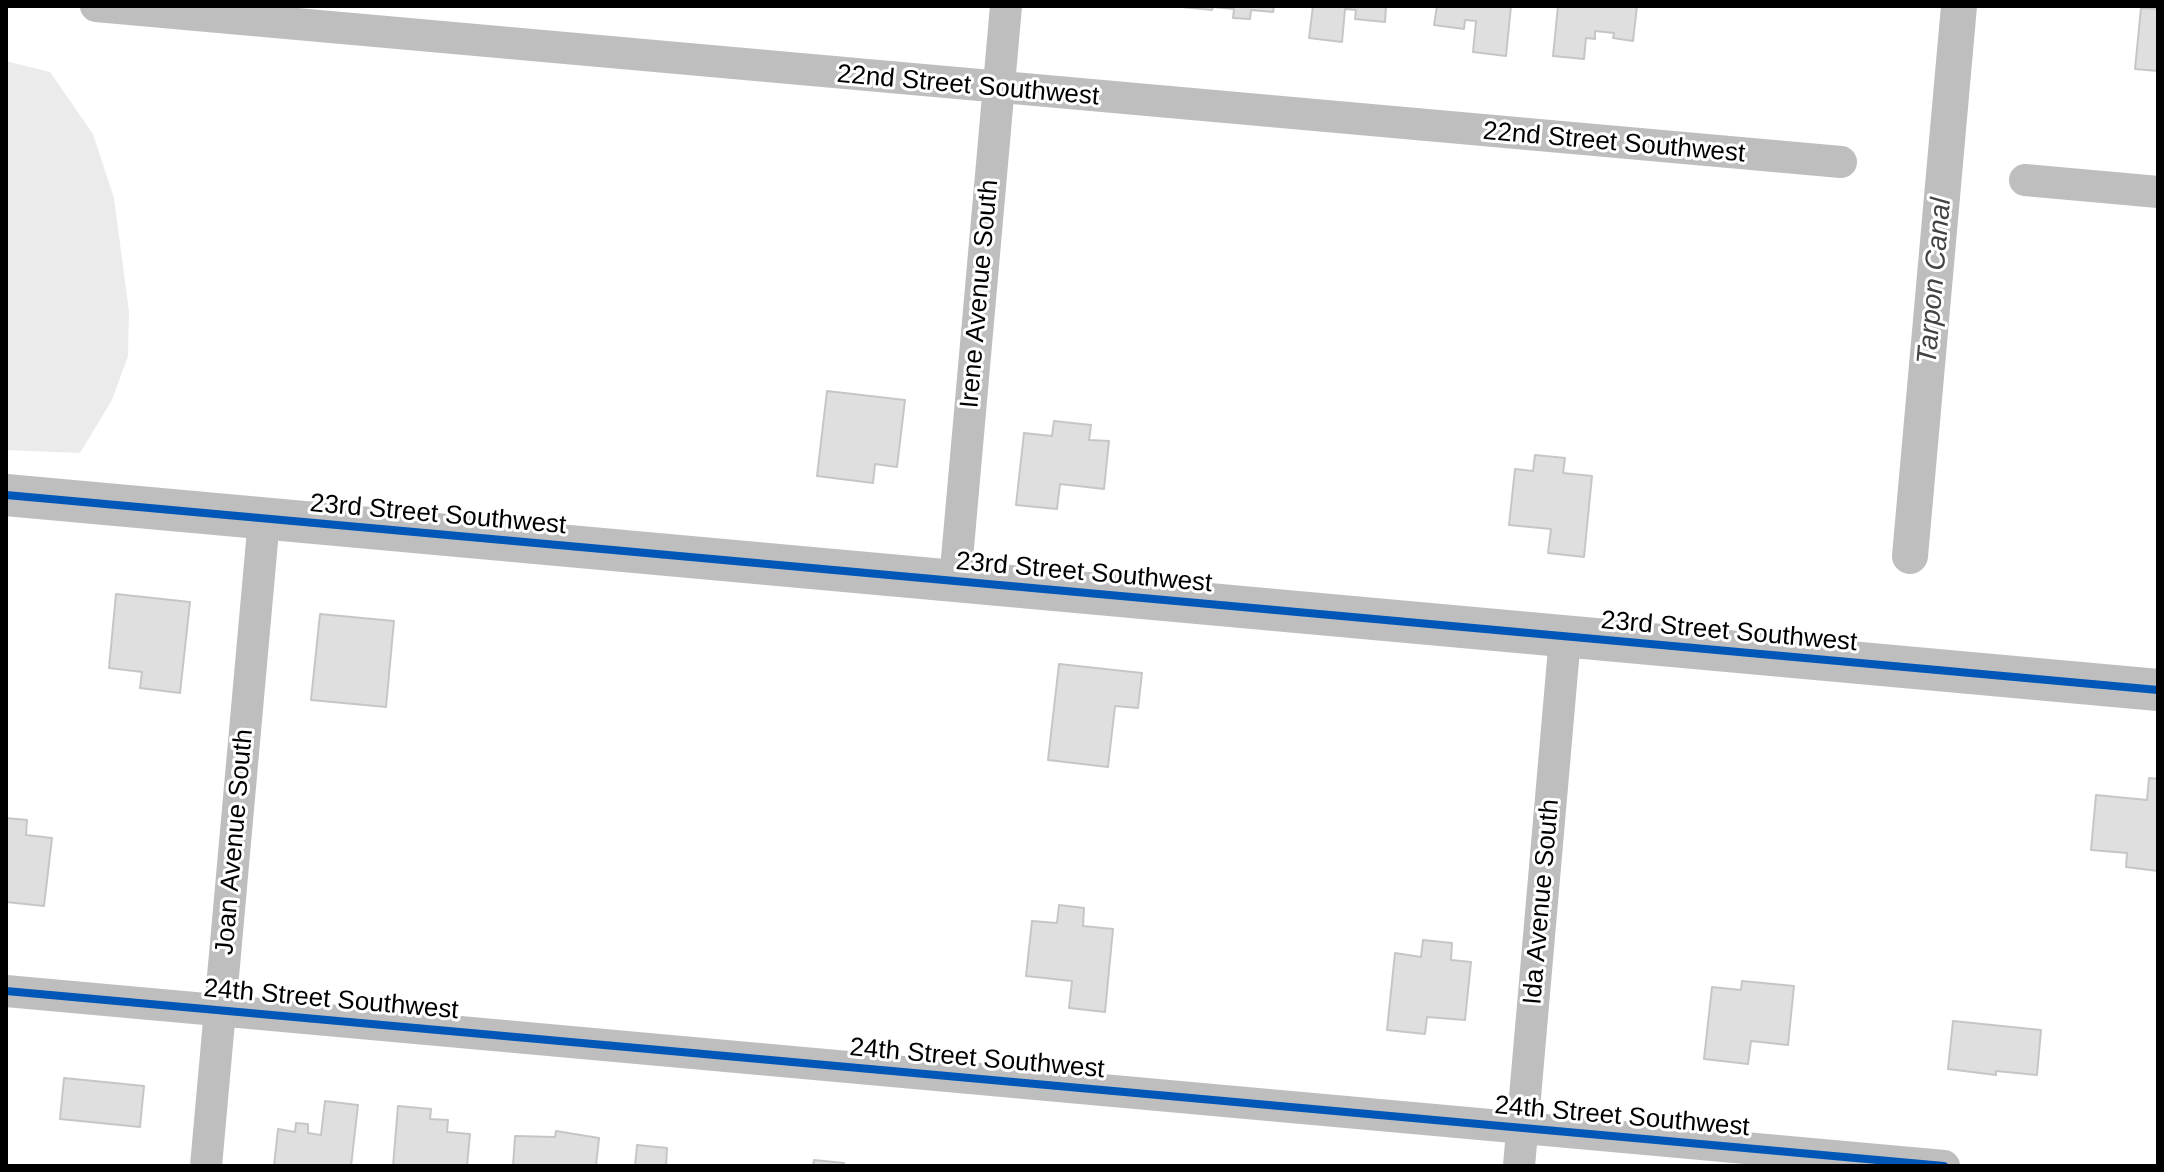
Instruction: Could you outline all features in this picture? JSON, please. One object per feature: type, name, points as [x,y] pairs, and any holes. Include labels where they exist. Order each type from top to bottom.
[{"type":"street","name":"22nd Street Southwest","points":[[96,6],[1841,162]]},
{"type":"street","name":"Irene Avenue South","points":[[955,581],[1006,6]]},
{"type":"street","points":[[2025,180],[2158,192]]},
{"type":"street","name":"23rd Street Southwest","points":[[6,495],[2158,690]]},
{"type":"street","name":"Joan Avenue South","points":[[206,1166],[264,519]]},
{"type":"street","name":"Ida Avenue South","points":[[1519,1166],[1565,637]]},
{"type":"street","name":"24th Street Southwest","points":[[6,991],[1944,1166]]},
{"type":"shaded area","points":[[6,61],[50,72],[93,134],[114,198],[129,312],[128,356],[112,400],[80,453],[6,450]]},
{"type":"building","points":[[1274,6],[1273,12],[1251,10],[1250,19],[1233,18],[1234,9],[1182,7]]},
{"type":"building","points":[[1313,6],[1386,6],[1385,22],[1355,19],[1356,10],[1345,9],[1342,42],[1309,38]]},
{"type":"building","points":[[1437,6],[1511,6],[1506,56],[1473,52],[1476,21],[1465,20],[1464,29],[1434,25]]},
{"type":"building","points":[[1558,6],[1637,6],[1633,41],[1613,38],[1614,33],[1595,31],[1595,39],[1586,38],[1584,59],[1553,56]]},
{"type":"building","points":[[2141,8],[2158,9],[2158,71],[2135,69]]},
{"type":"building","points":[[827,391],[905,400],[897,467],[875,464],[873,483],[817,476]]},
{"type":"building","points":[[1054,421],[1091,425],[1089,440],[1109,441],[1104,489],[1060,484],[1057,509],[1016,505],[1024,433],[1052,436]]},
{"type":"building","points":[[1535,455],[1565,458],[1563,473],[1592,476],[1584,557],[1548,553],[1551,529],[1509,525],[1515,469],[1533,471]]},
{"type":"building","points":[[116,594],[190,602],[180,693],[140,688],[142,672],[109,668]]},
{"type":"building","points":[[320,614],[394,621],[386,707],[311,700]]},
{"type":"building","points":[[1059,664],[1142,673],[1138,708],[1115,706],[1108,767],[1048,760]]},
{"type":"building","points":[[2149,778],[2158,779],[2158,871],[2126,867],[2127,853],[2091,850],[2096,795],[2147,800]]},
{"type":"building","points":[[6,818],[27,820],[26,835],[52,838],[44,906],[6,902]]},
{"type":"building","points":[[1059,905],[1084,908],[1083,926],[1113,929],[1105,1012],[1069,1008],[1072,981],[1026,976],[1032,921],[1057,923]]},
{"type":"building","points":[[1423,940],[1452,943],[1451,960],[1471,962],[1465,1020],[1427,1017],[1425,1034],[1387,1030],[1395,953],[1421,957]]},
{"type":"building","points":[[1742,981],[1794,986],[1788,1045],[1751,1041],[1748,1064],[1704,1059],[1712,987],[1741,990]]},
{"type":"building","points":[[1953,1021],[2041,1030],[2037,1075],[1996,1071],[1996,1075],[1948,1069]]},
{"type":"building","points":[[64,1078],[144,1086],[140,1127],[60,1119]]},
{"type":"building","points":[[325,1101],[358,1105],[351,1166],[274,1166],[278,1129],[295,1132],[296,1123],[308,1124],[308,1133],[321,1135]]},
{"type":"building","points":[[398,1106],[431,1109],[430,1119],[448,1120],[447,1132],[470,1134],[467,1166],[393,1166]]},
{"type":"building","points":[[556,1131],[599,1138],[596,1166],[513,1166],[515,1136],[555,1137]]},
{"type":"building","points":[[637,1145],[667,1148],[666,1166],[635,1166]]},
{"type":"building","points":[[814,1160],[844,1163],[844,1166],[813,1166]]},
{"type":"waterway","name":"Tarpon Canal","points":[[1910,556],[1959,6]]},
{"type":"cycle path","points":[[6,495],[2158,690]]},
{"type":"cycle path","points":[[6,991],[1944,1166]]}]
